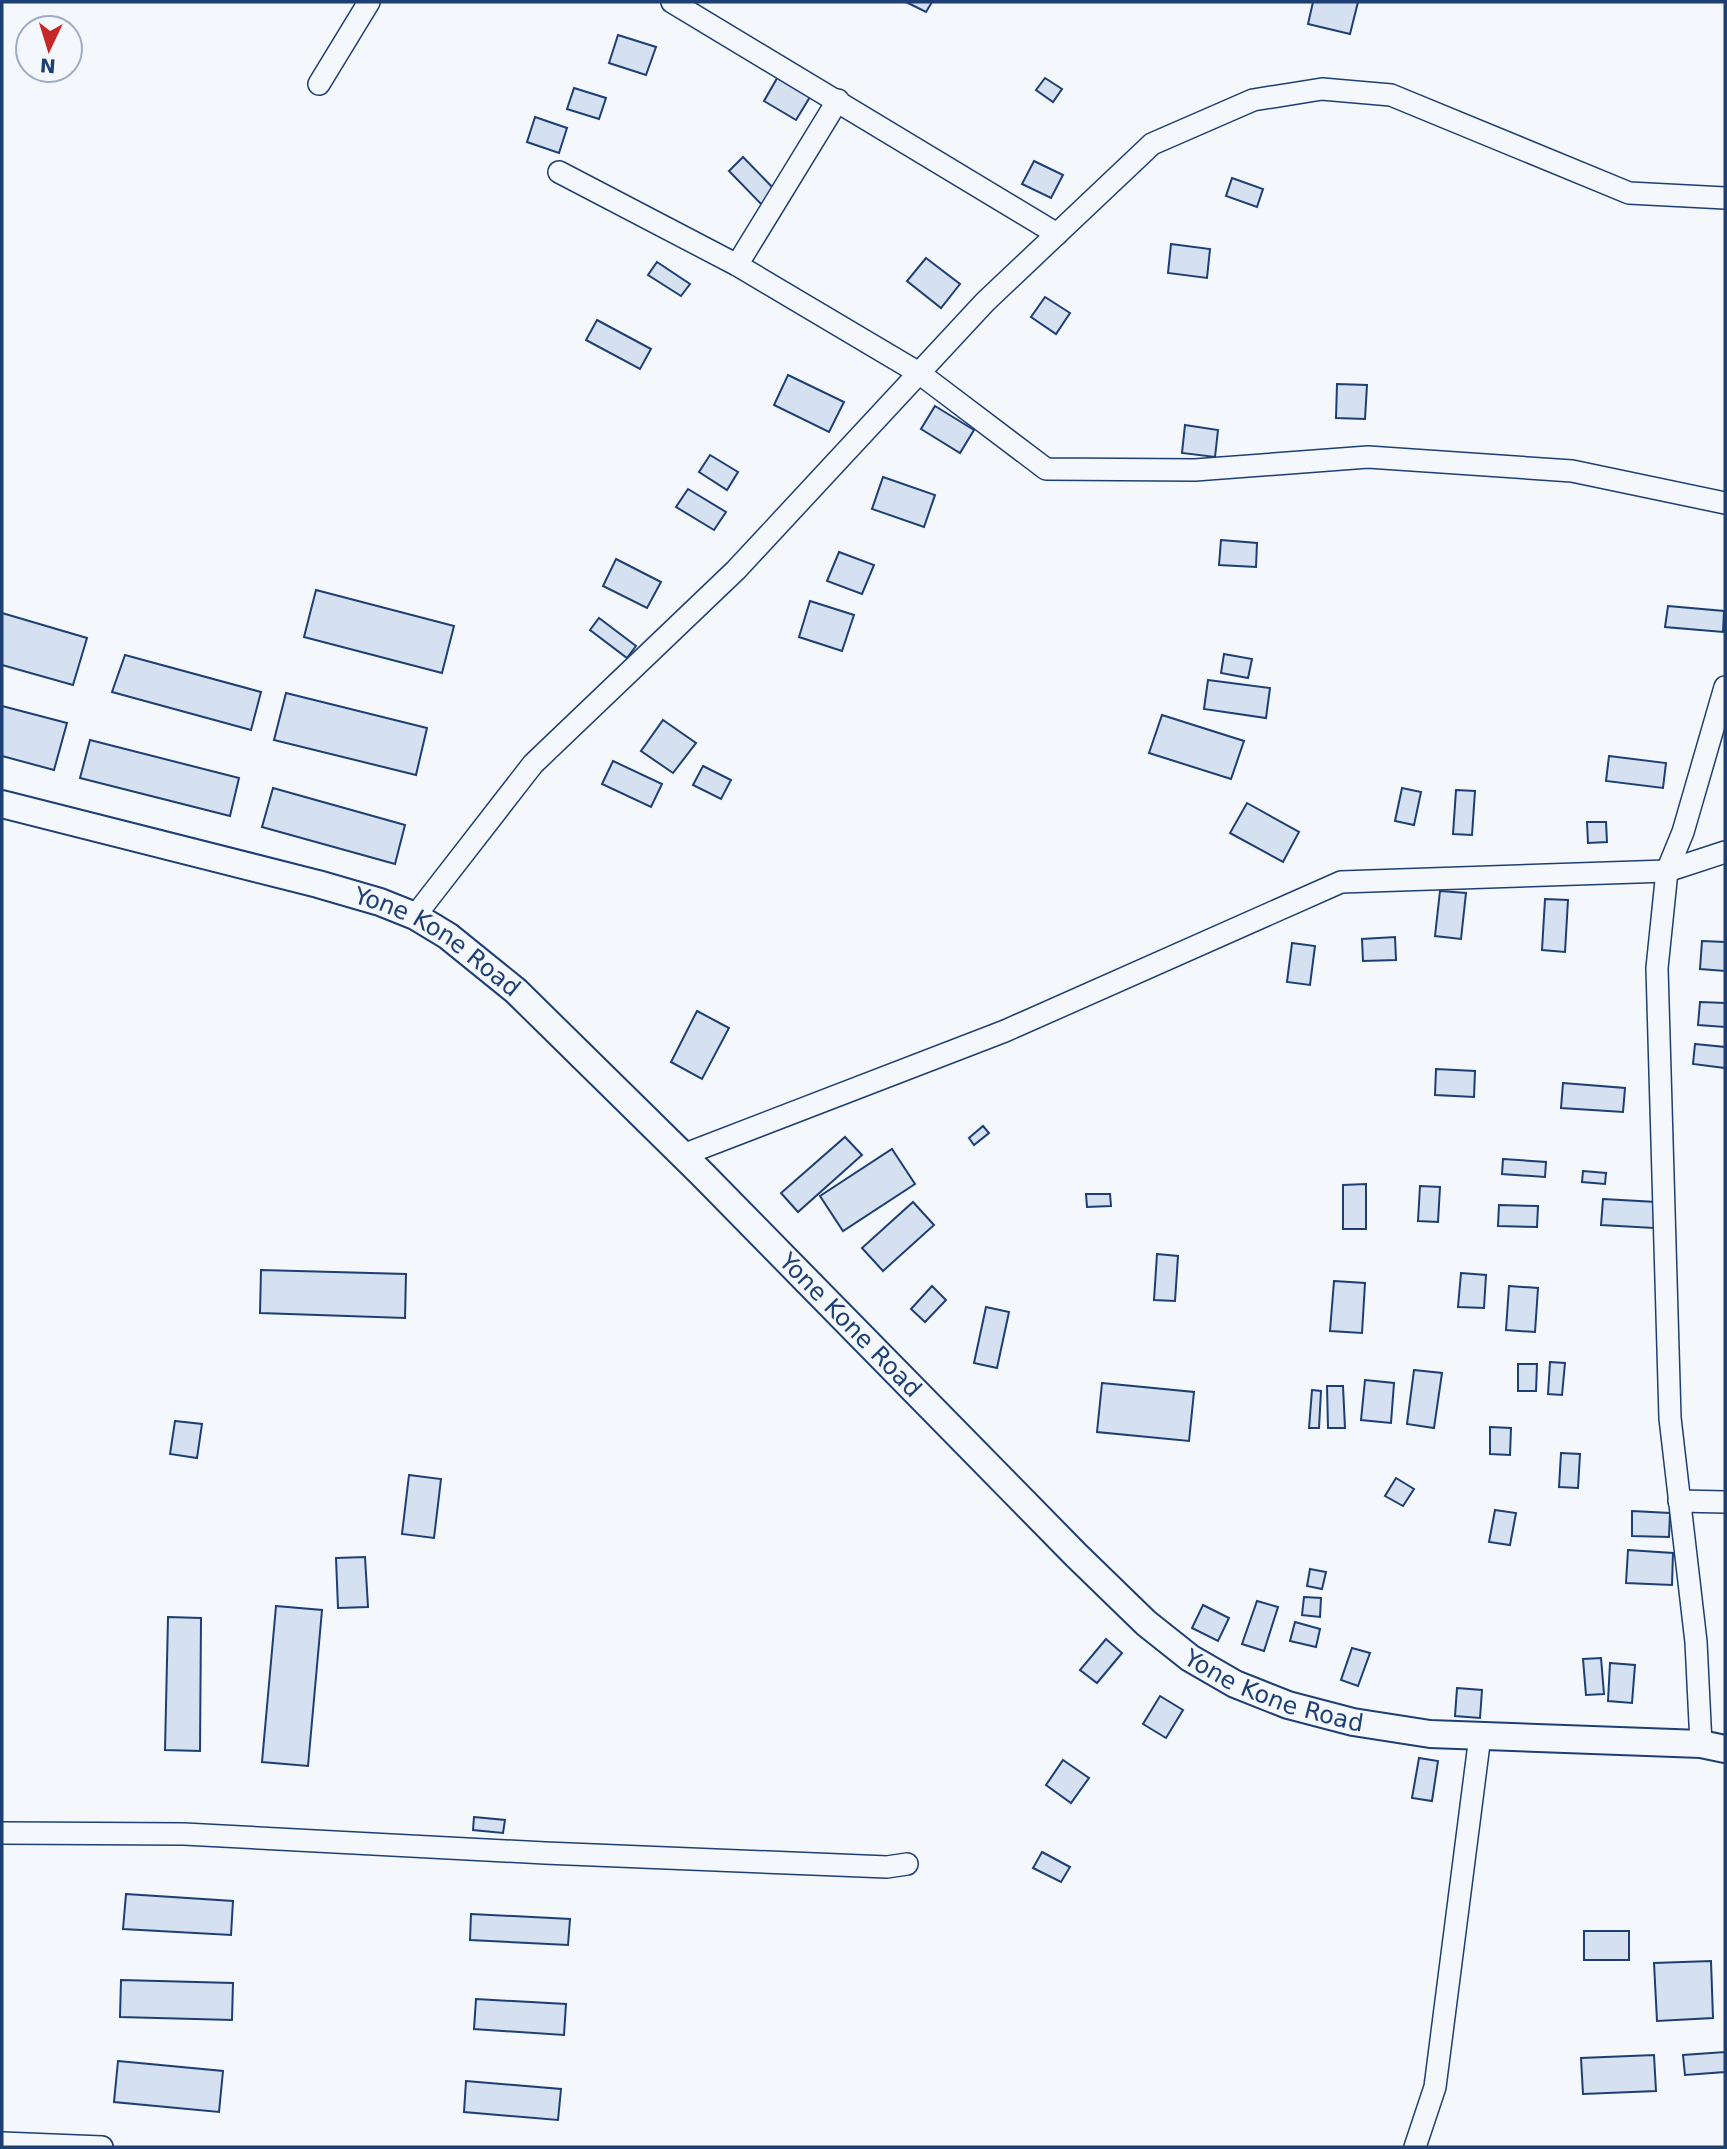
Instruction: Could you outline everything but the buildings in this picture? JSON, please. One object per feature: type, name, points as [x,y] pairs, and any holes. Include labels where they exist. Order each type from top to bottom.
[{"type":"street","points":[[319,84],[369,2]]},
{"type":"street","points":[[672,2],[1057,234]]},
{"type":"street","points":[[415,916],[533,764],[736,570],[985,302],[1152,144],[1252,100],[1322,89],[1391,95],[1629,193],[1725,198]]},
{"type":"street","points":[[737,265],[838,100]]},
{"type":"street","points":[[559,172],[737,265],[919,373],[1046,469],[1195,470],[1368,457],[1572,471],[1725,503]]},
{"type":"street","points":[[1713,1746],[1696,1642],[1670,1419],[1657,968],[1667,871],[1683,832],[1725,687]]},
{"type":"street","name":"Yone Kone Road","points":[[2,804],[380,902],[415,916],[447,936],[516,991],[683,1155],[1146,1623],[1190,1658],[1235,1684],[1288,1705],[1353,1723],[1430,1734],[1713,1746]]},
{"type":"street","points":[[683,1155],[1005,1031],[1341,882],[1667,871],[1725,852]]},
{"type":"street","points":[[1679,1501],[1725,1502]]},
{"type":"street","points":[[1415,2147],[1435,2087],[1480,1736]]},
{"type":"street","points":[[2,1833],[184,1834],[586,1855],[887,1867],[907,1864]]},
{"type":"street","points":[[2,2143],[102,2147]]}]
